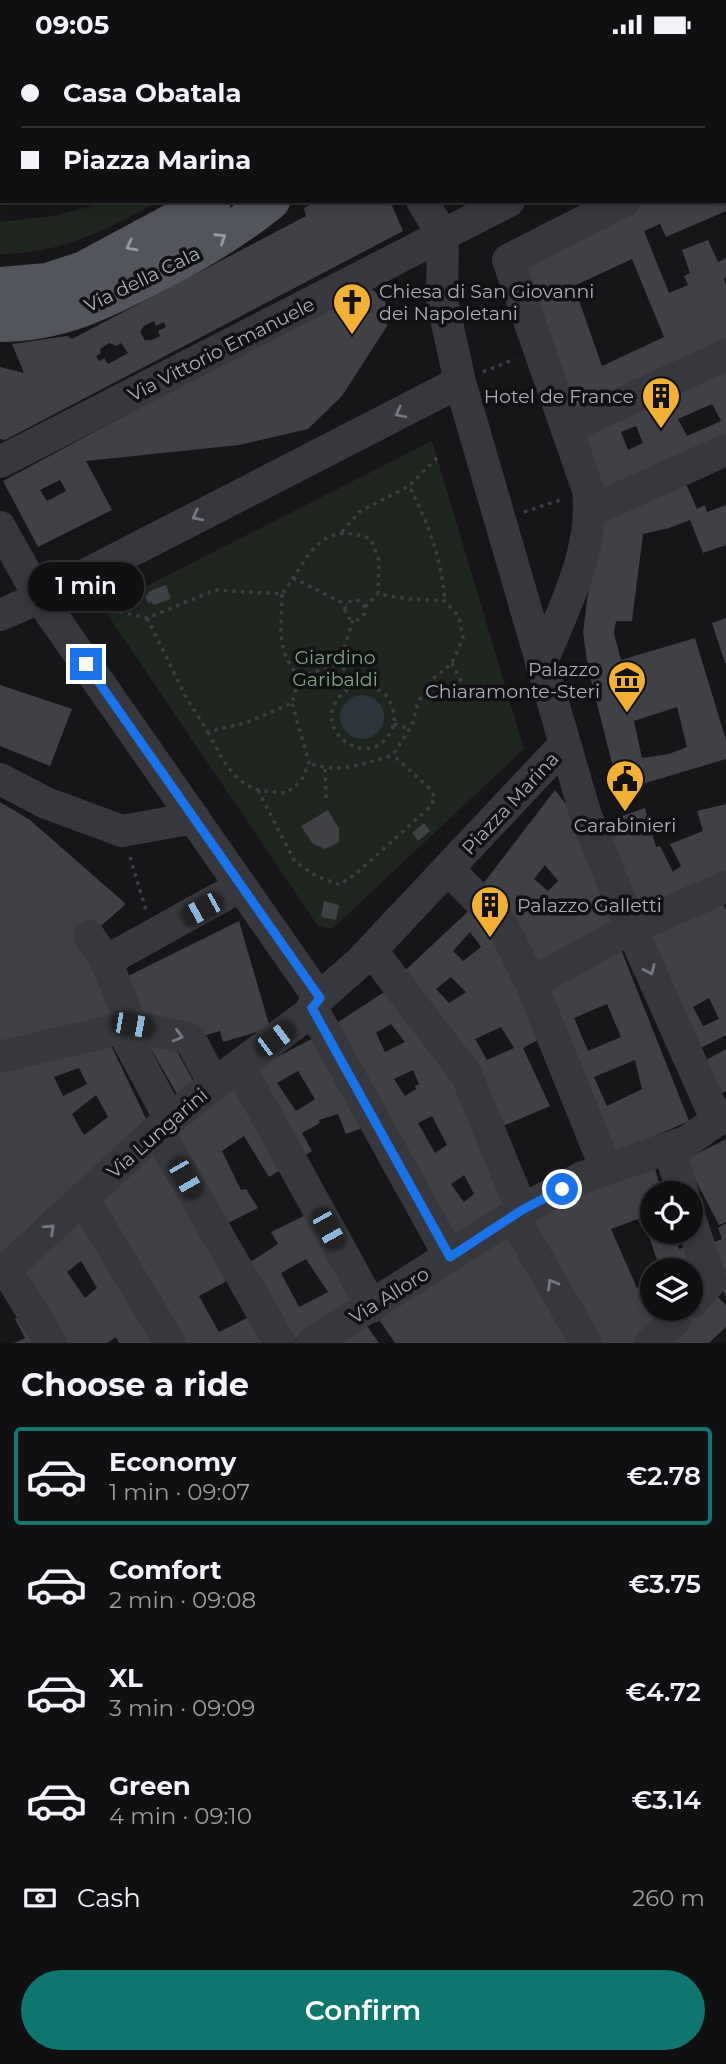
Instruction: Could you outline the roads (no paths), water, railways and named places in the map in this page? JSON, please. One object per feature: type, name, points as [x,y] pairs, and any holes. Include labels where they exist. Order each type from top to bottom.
[{"type":"main road","name":"Via della Cala","points":[[0,286],[47,282],[85,270],[208,203]]},
{"type":"main road","name":"Via della Cala","points":[[0,323],[55,317],[99,304],[213,244],[269,203]]},
{"type":"street","points":[[423,203],[443,235]]},
{"type":"street","name":"Via Vittorio Emanuele","points":[[0,462],[505,203]]},
{"type":"street","points":[[541,664],[578,572],[589,501],[567,428],[508,260],[620,203]]},
{"type":"street","name":"Piazza Marina","points":[[316,1003],[367,956],[564,745],[460,382],[442,300],[443,235]]},
{"type":"street","points":[[567,428],[726,355]]},
{"type":"street","points":[[0,615],[40,598],[460,382]]},
{"type":"street","points":[[589,501],[726,450]]},
{"type":"street","points":[[0,527],[40,598],[241,886],[316,1003],[450,1257]]},
{"type":"street","points":[[564,745],[625,932],[722,1117]]},
{"type":"street","points":[[0,779],[46,803],[122,831],[194,818]]},
{"type":"street","points":[[448,869],[502,924],[531,983],[606,1169]]},
{"type":"street","points":[[241,886],[97,949],[128,1030],[153,1107],[281,1343]]},
{"type":"street","points":[[531,983],[625,932],[726,887]]},
{"type":"street","points":[[367,956],[466,1074],[517,1213],[586,1343]]},
{"type":"street","name":"Via Lungarini","points":[[3,1272],[83,1198],[153,1107],[226,1075],[308,1014],[316,1003]]},
{"type":"street","points":[[0,1057],[128,1030],[190,1039],[226,1075],[372,1307]]},
{"type":"street","name":"Via Alloro","points":[[312,1343],[517,1213],[582,1178],[687,1142],[722,1117]]},
{"type":"street","points":[[669,1149],[679,1181]]},
{"type":"street","points":[[83,1198],[170,1343]]},
{"type":"street","points":[[699,1244],[712,1281],[703,1291]]},
{"type":"street","points":[[3,1272],[51,1343]]},
{"type":"street","points":[[652,1343],[674,1321]]},
{"type":"place","name":"Chiesa di San Giovanni dei Napoletani","points":[[352,336]]},
{"type":"place","name":"Hotel de France","points":[[661,430]]},
{"type":"place","name":"Palazzo Chiaramonte-Steri","points":[[627,714]]},
{"type":"place","name":"Carabinieri","points":[[625,813]]},
{"type":"place","name":"Palazzo Galletti","points":[[490,939]]},
{"type":"park label","name":"Giardino Garibaldi","points":[[335,668]]}]
